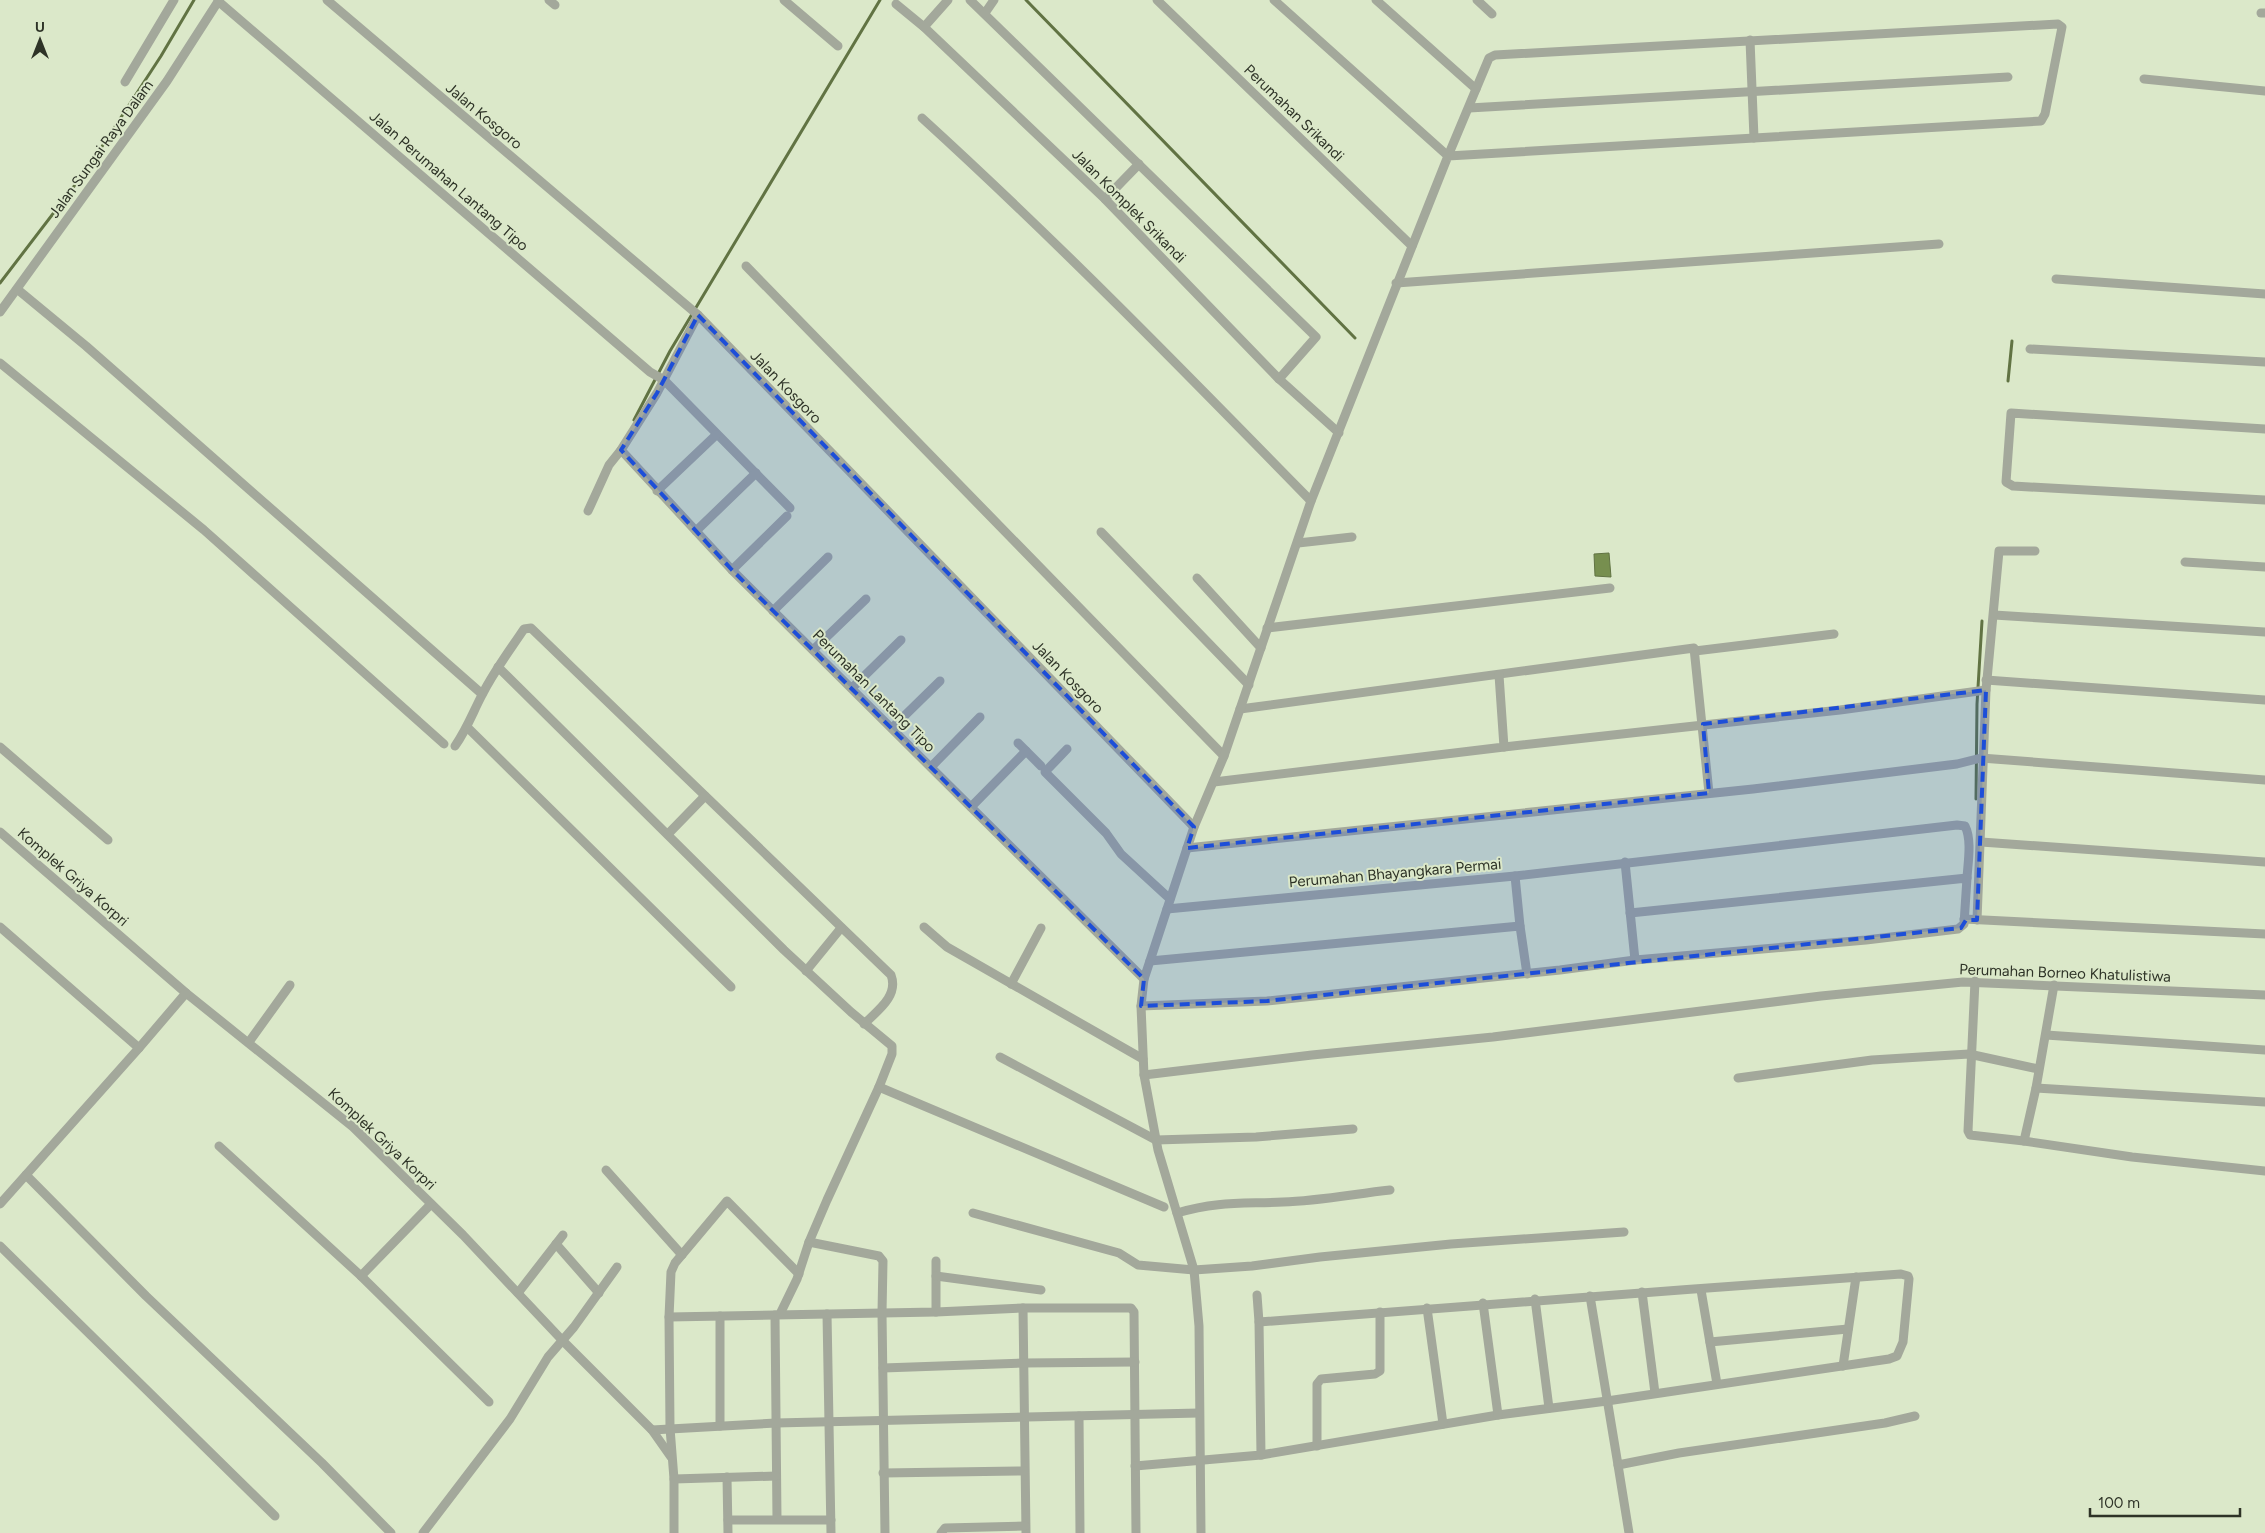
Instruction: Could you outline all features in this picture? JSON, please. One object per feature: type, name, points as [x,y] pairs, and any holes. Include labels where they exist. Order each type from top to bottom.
[{"type":"street","points":[[125,82],[174,0]]},
{"type":"street","name":"Jalan Kosgoro","points":[[327,0],[688,306],[1194,827]]},
{"type":"street","points":[[784,0],[838,46]]},
{"type":"street","points":[[924,27],[948,0]]},
{"type":"street","points":[[970,0],[1316,337],[1279,379]]},
{"type":"street","points":[[985,13],[994,0]]},
{"type":"street","name":"Perumahan Srikandi","points":[[1157,0],[1412,246]]},
{"type":"street","points":[[1202,1533],[1199,1326],[1194,1270],[1156,1140],[1144,1075],[1141,1006],[1144,979],[1194,827],[1224,756],[1311,501],[1396,283],[1412,246],[1448,156],[1489,58],[1495,55],[1750,40],[2058,24],[2062,27],[2045,114],[2040,121],[1448,156],[1274,0]]},
{"type":"street","points":[[1376,0],[1476,89]]},
{"type":"street","points":[[1477,0],[1492,14]]},
{"type":"street","name":"Jalan Sungai Raya Dalam","points":[[0,312],[167,81],[219,1]]},
{"type":"street","name":"Jalan Perumahan Lantang Tipo","points":[[219,1],[650,372],[663,380],[716,435],[756,472],[788,512],[732,570]]},
{"type":"street","name":"Jalan Komplek Srikandi","points":[[896,4],[924,27],[1105,199],[1279,379],[1338,433]]},
{"type":"street","points":[[1750,40],[1754,138]]},
{"type":"street","points":[[1468,108],[2008,77]]},
{"type":"street","points":[[2144,79],[2265,91]]},
{"type":"street","points":[[922,118],[1003,192],[1154,341],[1311,501]]},
{"type":"street","points":[[1105,199],[1139,164]]},
{"type":"street","points":[[1396,283],[1939,244]]},
{"type":"street","points":[[746,266],[1224,756]]},
{"type":"street","points":[[2056,279],[2265,294]]},
{"type":"street","points":[[17,289],[86,346],[482,694]]},
{"type":"street","points":[[588,512],[609,465],[621,450],[663,380],[697,315]]},
{"type":"street","points":[[2030,349],[2265,362]]},
{"type":"street","points":[[0,363],[204,530],[444,744]]},
{"type":"street","points":[[2265,429],[2011,413],[2006,482],[2012,486],[2265,500]]},
{"type":"street","points":[[657,491],[716,435]]},
{"type":"street","name":"Perumahan Lantang Tipo","points":[[621,450],[732,570],[1144,979]]},
{"type":"street","points":[[696,531],[756,472]]},
{"type":"street","points":[[1101,532],[1248,685]]},
{"type":"street","points":[[1298,543],[1352,537]]},
{"type":"street","points":[[1971,920],[1981,842],[1979,758],[1999,551],[2035,551]]},
{"type":"street","points":[[773,611],[828,557]]},
{"type":"street","points":[[2185,562],[2265,567]]},
{"type":"street","points":[[1197,578],[1261,648]]},
{"type":"street","points":[[1267,628],[1610,588]]},
{"type":"street","points":[[813,650],[866,599]]},
{"type":"street","points":[[1994,615],[2265,632]]},
{"type":"street","points":[[455,746],[468,728],[482,694],[498,667],[524,629],[531,628],[891,975],[894,982],[890,996],[864,1024]]},
{"type":"street","points":[[1240,709],[1694,648],[1695,651],[1834,634]]},
{"type":"street","points":[[852,688],[901,640]]},
{"type":"street","points":[[1695,651],[1709,793]]},
{"type":"street","points":[[498,667],[806,970],[864,1024],[892,1046],[892,1054],[879,1087],[853,1139],[809,1242],[799,1274],[778,1314],[777,1519]]},
{"type":"street","points":[[1499,675],[1504,747]]},
{"type":"street","points":[[1986,680],[2265,700]]},
{"type":"street","points":[[892,728],[940,681]]},
{"type":"street","points":[[1214,782],[1703,724],[1840,710],[1985,690]]},
{"type":"street","points":[[931,767],[980,717]]},
{"type":"street","points":[[468,728],[731,987]]},
{"type":"street","points":[[1018,743],[1041,766]]},
{"type":"street","points":[[0,746],[108,840]]},
{"type":"street","points":[[1067,749],[1045,772],[1106,833],[1121,854],[1170,899]]},
{"type":"street","points":[[970,807],[1026,751]]},
{"type":"street","points":[[1187,848],[1396,828],[1878,774],[1979,758],[2265,780]]},
{"type":"street","points":[[668,834],[705,796]]},
{"type":"street","name":"Perumahan Bhayangkara Permai","points":[[1167,909],[1515,876],[1962,825],[1967,830],[1967,878]]},
{"type":"street","name":"Komplek Griya Korpri","points":[[0,832],[186,993],[347,1121],[652,1430],[671,1457]]},
{"type":"street","points":[[1981,842],[2265,862]]},
{"type":"street","points":[[1625,862],[1635,960]]},
{"type":"street","points":[[1515,876],[1526,974]]},
{"type":"street","points":[[1630,913],[1967,878],[1971,920]]},
{"type":"street","points":[[1141,1006],[1267,1001],[1526,974],[1635,960],[1866,940],[1958,929],[1971,920],[2265,934]]},
{"type":"street","points":[[1150,961],[1520,926]]},
{"type":"street","points":[[0,927],[140,1048]]},
{"type":"street","points":[[924,927],[947,947],[1143,1060]]},
{"type":"street","points":[[806,970],[841,928]]},
{"type":"street","points":[[1011,984],[1041,928]]},
{"type":"street","points":[[1969,982],[1968,1133],[2132,1157],[2265,1172]]},
{"type":"street","name":"Perumahan Borneo Khatulistiwa","points":[[1144,1075],[1312,1055],[1492,1037],[1821,996],[1969,982],[2265,995]]},
{"type":"street","points":[[249,1042],[290,985]]},
{"type":"street","points":[[2024,1140],[2036,1088],[2054,985]]},
{"type":"street","points":[[0,1204],[140,1048],[186,993]]},
{"type":"street","points":[[2046,1035],[2265,1050]]},
{"type":"street","points":[[1738,1078],[1872,1060],[1968,1054],[2038,1069]]},
{"type":"street","points":[[1000,1057],[1156,1140],[1256,1137],[1353,1129]]},
{"type":"street","points":[[879,1087],[1164,1207]]},
{"type":"street","points":[[2036,1088],[2265,1102]]},
{"type":"street","points":[[219,1146],[361,1276],[489,1402]]},
{"type":"street","points":[[606,1170],[682,1255]]},
{"type":"street","points":[[26,1175],[146,1296],[322,1463],[390,1533]]},
{"type":"street","points":[[1177,1213],[1200,1206],[1225,1202],[1284,1202],[1390,1190]]},
{"type":"street","points":[[674,1533],[674,1479],[670,1428],[669,1317],[671,1272],[682,1255],[727,1201],[799,1274]]},
{"type":"street","points":[[361,1276],[431,1204]]},
{"type":"street","points":[[972,1213],[1119,1253],[1138,1265],[1194,1270],[1252,1266],[1320,1256],[1452,1244],[1624,1232]]},
{"type":"street","points":[[518,1293],[563,1234]]},
{"type":"street","points":[[809,1242],[881,1257],[883,1263],[883,1473],[885,1533]]},
{"type":"street","points":[[556,1244],[599,1293]]},
{"type":"street","points":[[0,1246],[275,1516]]},
{"type":"street","points":[[936,1261],[936,1312]]},
{"type":"street","points":[[423,1533],[505,1426],[548,1357],[599,1293],[617,1267]]},
{"type":"street","points":[[1135,1466],[1261,1455],[1498,1415],[1607,1401],[1843,1366],[1897,1356],[1903,1342],[1909,1279],[1908,1276],[1901,1274],[1701,1290],[1642,1292],[1483,1303],[1259,1322]]},
{"type":"street","points":[[936,1276],[1041,1290]]},
{"type":"street","points":[[1843,1366],[1856,1277]]},
{"type":"street","points":[[1701,1290],[1717,1384]]},
{"type":"street","points":[[1642,1292],[1655,1393]]},
{"type":"street","points":[[1257,1295],[1261,1455]]},
{"type":"street","points":[[1590,1296],[1629,1533]]},
{"type":"street","points":[[1535,1300],[1549,1408]]},
{"type":"street","points":[[1483,1303],[1498,1415]]},
{"type":"street","points":[[669,1317],[936,1312],[1023,1308],[1131,1308],[1134,1312],[1136,1533]]},
{"type":"street","points":[[941,1533],[945,1528],[1026,1529],[1023,1308]]},
{"type":"street","points":[[1427,1308],[1443,1424]]},
{"type":"street","points":[[1317,1446],[1317,1384],[1321,1379],[1375,1374],[1380,1371],[1380,1312]]},
{"type":"street","points":[[827,1314],[831,1533]]},
{"type":"street","points":[[720,1316],[720,1426]]},
{"type":"street","points":[[1710,1342],[1848,1329]]},
{"type":"street","points":[[883,1368],[1024,1363],[1135,1362]]},
{"type":"street","points":[[652,1430],[776,1423],[1199,1413]]},
{"type":"street","points":[[1079,1416],[1080,1533]]},
{"type":"street","points":[[1618,1465],[1678,1453],[1885,1423],[1915,1416]]},
{"type":"street","points":[[883,1473],[1024,1471]]},
{"type":"street","points":[[674,1479],[776,1476]]},
{"type":"street","points":[[727,1477],[728,1533]]},
{"type":"street","points":[[728,1520],[831,1520]]},
{"type":"highlighted area","points":[[698,315],[1194,827],[1187,848],[1709,793],[1703,724],[1986,690],[1977,920],[1966,920],[1961,928],[1267,1001],[1141,1006],[1144,979],[732,570],[621,450],[657,393]]},
{"type":"shaded area","points":[[1609,553],[1611,577],[1595,576],[1594,554]]},
{"type":"waterway","points":[[0,283],[88,168],[161,56],[194,0]]},
{"type":"waterway","points":[[634,420],[670,351],[880,0]]},
{"type":"waterway","points":[[1026,0],[1355,338]]},
{"type":"waterway","points":[[2008,381],[2012,341]]},
{"type":"waterway","points":[[1976,799],[1977,704],[1982,621]]}]
